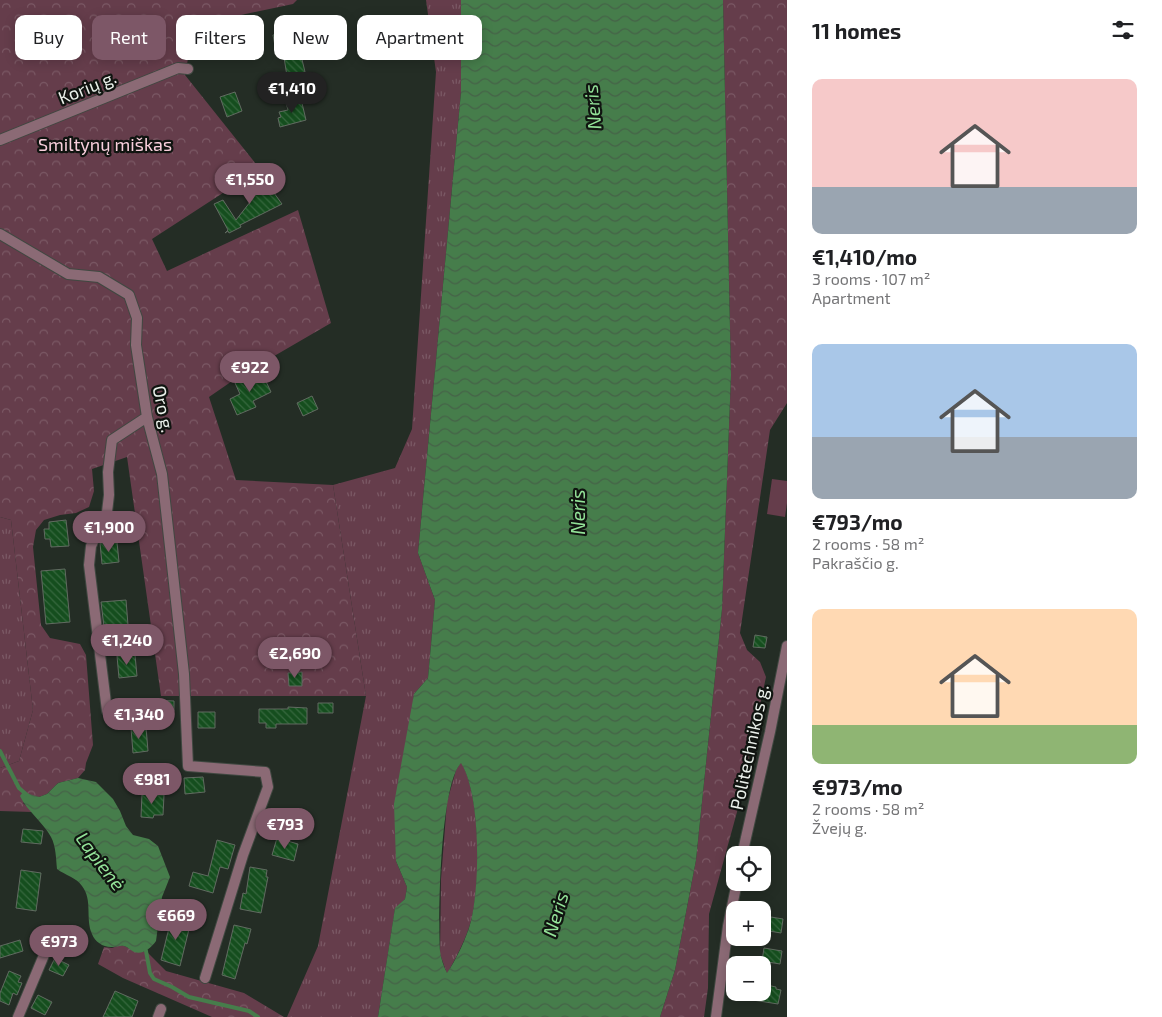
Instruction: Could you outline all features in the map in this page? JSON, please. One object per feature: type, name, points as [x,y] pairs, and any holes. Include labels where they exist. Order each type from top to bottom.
[{"type":"street","name":"Korių g.","points":[[0,140],[178,68],[188,69]]},
{"type":"street","name":"Oro g.","points":[[0,234],[68,274],[99,277],[130,295],[137,318],[136,345],[147,416],[162,474],[184,674],[188,766],[265,772],[268,787],[243,855],[205,978]]},
{"type":"street","points":[[107,711],[90,565],[91,546],[107,512],[109,495],[108,472],[112,440],[147,416]]},
{"type":"street","name":"Politechnikos g.","points":[[744,846],[787,646]]},
{"type":"street","points":[[716,1017],[728,926],[735,891]]},
{"type":"street","points":[[18,1017],[52,936]]},
{"type":"green space","name":"Smiltynų miškas","points":[[0,0],[297,0],[293,4],[241,15],[176,15],[176,60],[188,60],[185,75],[260,169],[152,239],[167,271],[298,210],[331,323],[238,377],[209,397],[236,480],[333,485],[366,696],[161,696],[127,457],[92,469],[94,491],[89,507],[76,513],[44,520],[36,530],[33,547],[41,625],[50,638],[80,644],[86,655],[93,745],[85,770],[78,778],[58,783],[47,794],[39,797],[31,796],[23,803],[33,812],[0,811],[0,768],[19,761],[33,710],[11,520],[0,517]]},
{"type":"green space","points":[[426,0],[461,0],[461,15],[428,15]]},
{"type":"green space","points":[[723,0],[787,0],[787,403],[770,430],[740,633],[747,650],[760,662],[766,677],[737,812],[728,846],[726,846],[709,914],[708,988],[704,1017],[660,1017],[675,970],[696,860],[722,609],[731,375]]},
{"type":"green space","points":[[434,60],[461,60],[461,92],[418,553],[435,600],[428,678],[414,694],[396,861],[407,887],[405,899],[395,909],[378,1017],[287,1017],[318,946],[366,696],[333,485],[395,468],[412,429],[436,72]]},
{"type":"green space","points":[[772,479],[787,481],[785,517],[767,514]]},
{"type":"green space","points":[[0,517],[11,520],[33,710],[19,761],[0,768]]},
{"type":"green space","points":[[461,762],[468,777],[476,817],[478,863],[471,921],[461,948],[447,974],[440,954],[441,879],[447,802],[456,770]]},
{"type":"green space","points":[[120,945],[138,952],[146,951],[166,971],[244,993],[284,1017],[212,1017],[123,978],[98,964],[104,947],[112,948]]},
{"type":"water","name":"Neris","points":[[461,0],[723,0],[731,375],[722,609],[696,860],[675,970],[660,1017],[378,1017],[395,908],[405,899],[407,887],[396,861],[394,804],[414,694],[428,678],[435,600],[418,553],[461,92],[461,60],[482,60],[482,15],[461,15]],"holes":[[[461,763],[468,777],[477,840],[474,905],[471,921],[461,948],[447,973],[440,954],[440,882],[449,797],[454,776]]]},
{"type":"water","points":[[78,778],[96,782],[113,799],[126,826],[133,835],[149,839],[158,846],[170,877],[162,897],[156,941],[144,952],[137,953],[123,946],[106,947],[95,940],[90,928],[85,891],[77,881],[57,869],[55,848],[51,837],[20,796],[23,792],[39,797],[47,794],[58,783]]},
{"type":"building","points":[[284,60],[302,60],[305,72],[287,76]]},
{"type":"building","points":[[235,92],[242,111],[227,117],[220,97]]},
{"type":"building","points":[[301,99],[306,120],[280,127],[278,118],[281,117],[279,112],[288,110],[286,103]]},
{"type":"building","points":[[261,175],[282,204],[240,225],[241,227],[225,233],[228,230],[214,204],[223,200],[236,220],[254,197],[249,180]]},
{"type":"building","points":[[261,371],[271,392],[253,401],[256,407],[237,415],[230,399],[240,394],[235,383]]},
{"type":"building","points":[[312,396],[318,409],[303,416],[297,403]]},
{"type":"building","points":[[66,520],[69,546],[51,547],[50,539],[45,539],[44,529],[49,529],[49,522]]},
{"type":"building","points":[[117,542],[119,562],[102,564],[100,543]]},
{"type":"building","points":[[65,569],[70,622],[46,624],[41,571]]},
{"type":"building","points":[[126,600],[128,625],[104,627],[101,602]]},
{"type":"building","points":[[755,635],[767,637],[765,648],[753,647]]},
{"type":"building","points":[[135,655],[137,676],[119,678],[117,656]]},
{"type":"building","points":[[302,672],[302,686],[289,686],[288,673]]},
{"type":"building","points":[[151,700],[174,701],[174,711],[151,710]]},
{"type":"building","points":[[318,703],[333,703],[333,713],[318,713]]},
{"type":"building","points":[[288,707],[307,708],[307,724],[276,724],[276,728],[266,728],[266,723],[259,723],[259,709],[288,709]]},
{"type":"building","points":[[198,712],[215,712],[215,728],[198,728]]},
{"type":"building","points":[[146,727],[148,751],[133,753],[131,728]]},
{"type":"building","points":[[203,777],[205,792],[185,794],[184,778]]},
{"type":"building","points":[[142,794],[164,795],[163,815],[154,815],[153,818],[141,817]]},
{"type":"building","points":[[23,829],[43,831],[41,844],[21,842]]},
{"type":"building","points":[[277,838],[298,844],[294,861],[272,855]]},
{"type":"building","points":[[217,840],[235,845],[228,869],[220,867],[213,893],[189,886],[193,872],[208,876]]},
{"type":"building","points":[[250,867],[267,870],[266,877],[268,877],[261,913],[240,909],[243,893],[246,894]]},
{"type":"building","points":[[21,870],[41,873],[36,911],[16,908]]},
{"type":"building","points":[[172,916],[191,921],[180,966],[161,960]]},
{"type":"building","points":[[771,917],[783,919],[781,933],[771,931]]},
{"type":"building","points":[[234,925],[251,929],[235,979],[222,975]]},
{"type":"building","points":[[20,940],[23,951],[0,958],[0,946]]},
{"type":"building","points":[[764,948],[782,951],[780,964],[771,962],[771,956],[763,956]]},
{"type":"building","points":[[55,958],[69,965],[63,976],[49,970]]},
{"type":"building","points":[[9,971],[21,976],[18,982],[22,983],[17,995],[13,993],[9,1005],[0,1001],[0,993]]},
{"type":"building","points":[[771,986],[781,990],[778,1004],[759,1001],[771,1001]]},
{"type":"building","points":[[115,991],[138,1001],[132,1017],[103,1017]]},
{"type":"building","points":[[38,995],[52,1002],[45,1015],[31,1008]]},
{"type":"waterway","name":"Lapienė","points":[[0,751],[19,788],[27,795]]},
{"type":"waterway","name":"Lapienė","points":[[144,946],[150,973],[154,979],[189,997],[249,1011],[258,1017]]}]
